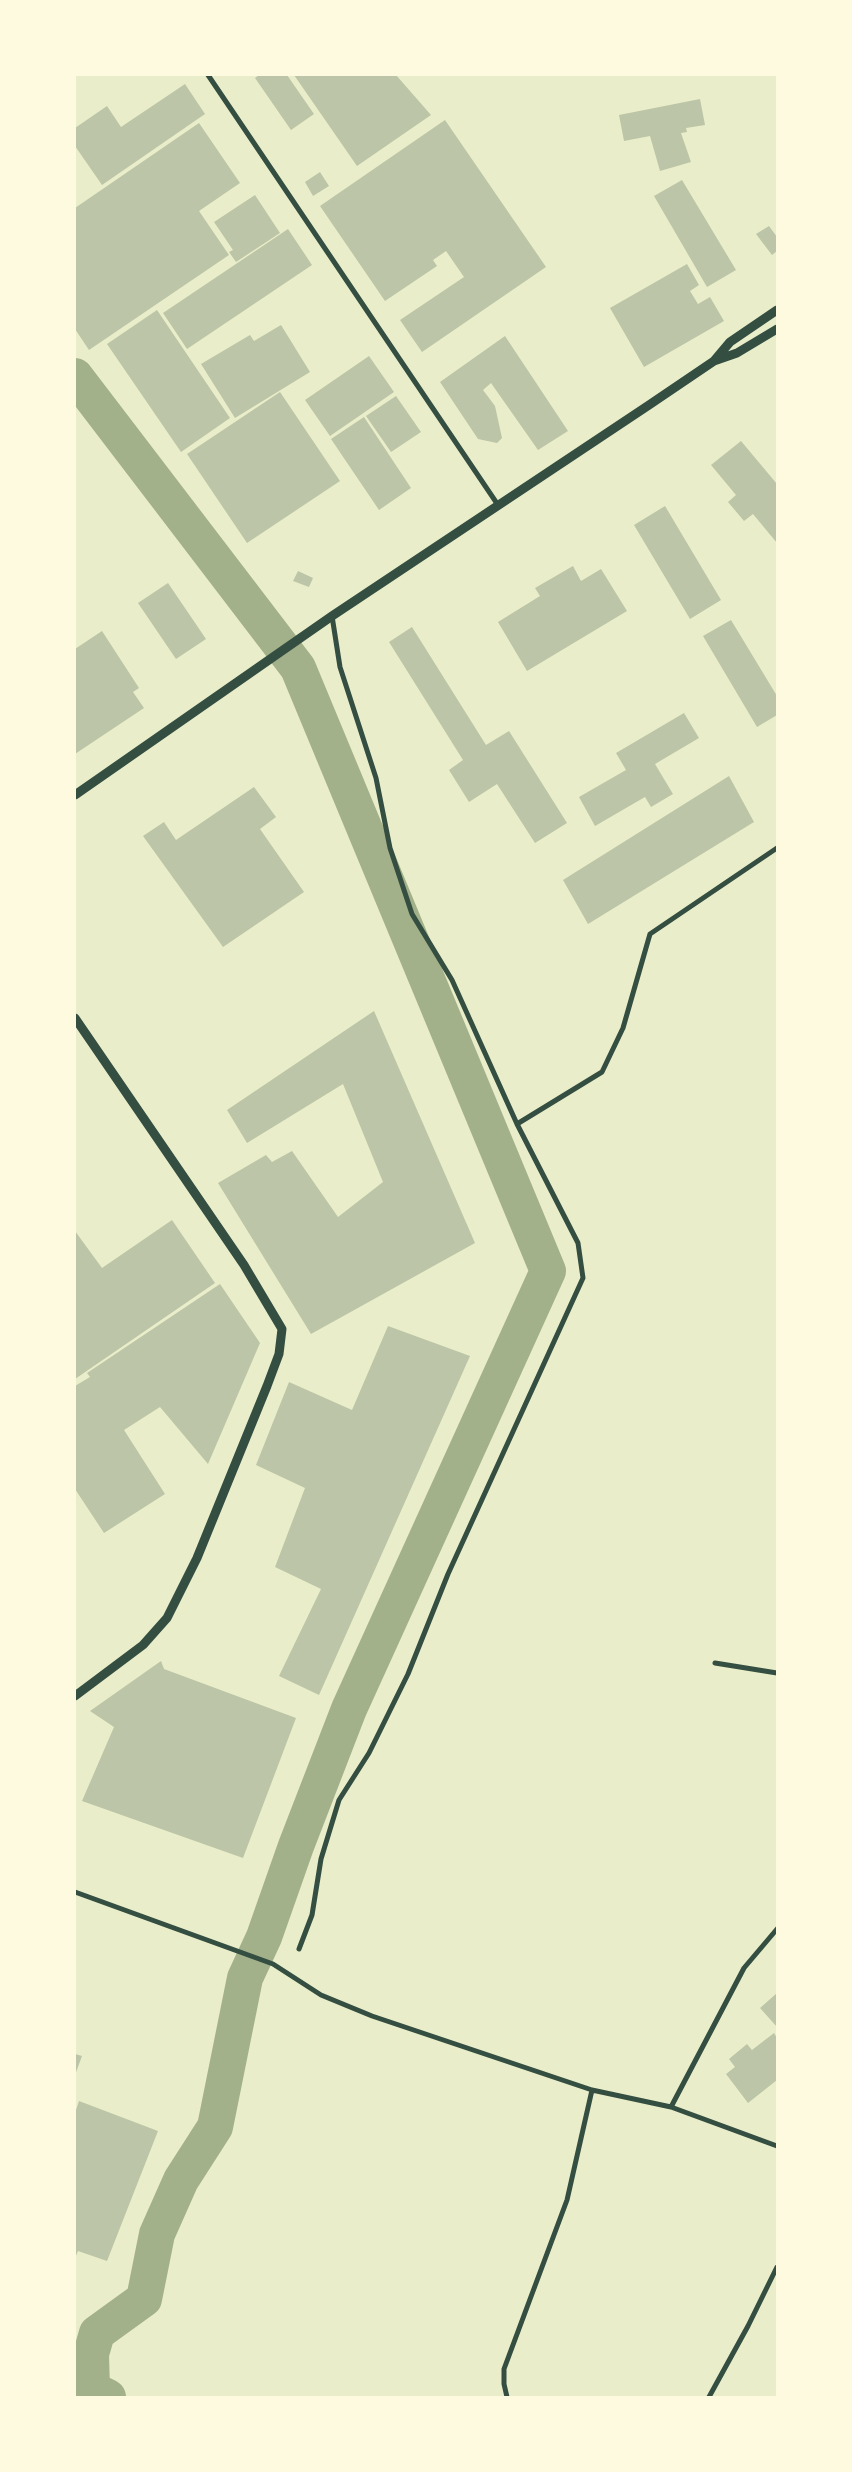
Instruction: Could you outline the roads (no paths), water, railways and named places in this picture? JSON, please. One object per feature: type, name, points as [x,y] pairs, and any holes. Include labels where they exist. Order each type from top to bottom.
[{"type":"street","points":[[208,75],[498,505]]},
{"type":"street","points":[[714,361],[730,342],[777,310]]},
{"type":"street","points":[[75,795],[332,616],[714,361],[737,353],[777,329]]},
{"type":"street","points":[[300,1949],[312,1915],[322,1859],[339,1800],[369,1753],[408,1674],[448,1574],[583,1278],[578,1244],[517,1124],[452,980],[412,914],[390,848],[376,778],[340,667],[332,616]]},
{"type":"street","points":[[517,1124],[602,1072],[622,1028],[650,934],[777,848]]},
{"type":"street","points":[[75,1018],[244,1265],[282,1330],[280,1354],[197,1558],[168,1618],[143,1645],[75,1696]]},
{"type":"street","points":[[715,1663],[777,1673]]},
{"type":"street","points":[[75,1892],[273,1964],[321,1995],[372,2016],[441,2037],[592,2090],[671,2107],[777,2146]]},
{"type":"street","points":[[671,2107],[744,1968],[777,1929]]},
{"type":"street","points":[[507,2397],[504,2384],[504,2369],[567,2200],[592,2090]]},
{"type":"street","points":[[709,2397],[777,2267]]},
{"type":"waterway","points":[[75,376],[298,668],[548,1271],[349,1709],[296,1846],[264,1937],[245,1978],[215,2127],[181,2180],[157,2234],[144,2299],[97,2333],[91,2354],[92,2389],[108,2397]]}]
